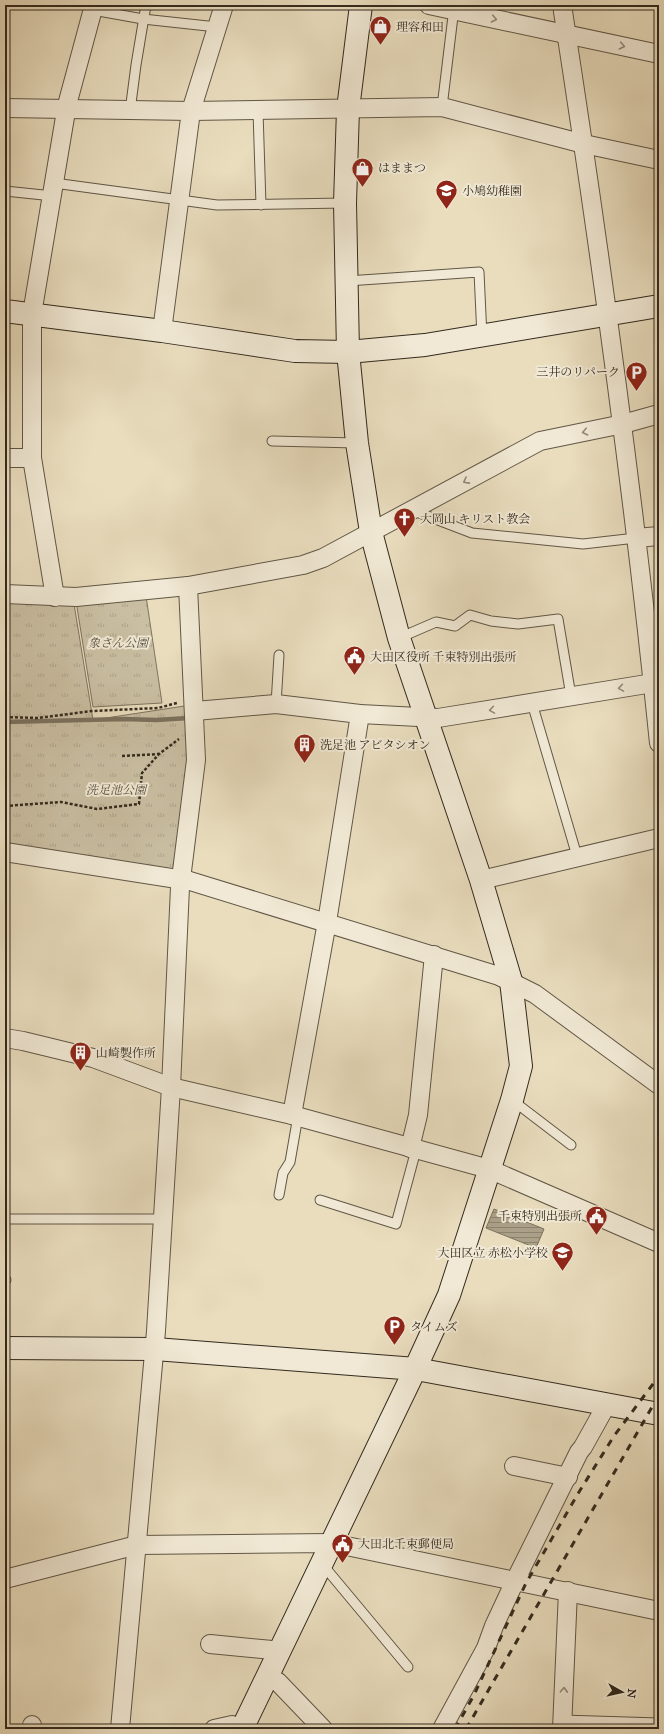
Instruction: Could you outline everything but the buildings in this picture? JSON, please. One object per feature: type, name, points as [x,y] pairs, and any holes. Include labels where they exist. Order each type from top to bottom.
[{"type":"street","points":[[162,331],[191,112],[224,5]]},
{"type":"street","points":[[242,1729],[416,1369],[449,1295],[512,1100],[521,1066],[512,981],[481,880],[399,638],[370,532],[357,443],[348,352],[345,203],[348,109],[361,5]]},
{"type":"street","points":[[429,5],[454,8],[659,54]]},
{"type":"street","points":[[562,5],[584,144],[623,424],[636,538],[656,682],[659,743]]},
{"type":"street","points":[[54,597],[32,458],[32,314],[67,109],[94,7]]},
{"type":"street","points":[[5,108],[191,112],[442,108],[584,144],[659,160]]},
{"type":"street","points":[[5,311],[162,331],[295,351],[348,352],[425,345],[659,306]]},
{"type":"street","points":[[5,594],[76,597],[188,586],[303,565],[323,558],[540,441],[623,424],[659,414]]},
{"type":"street","points":[[5,458],[32,458]]},
{"type":"street","points":[[636,538],[659,536]]},
{"type":"street","points":[[120,1729],[155,1348],[171,1087],[180,880],[196,760],[188,586]]},
{"type":"street","points":[[194,710],[276,704],[360,714],[426,718],[447,717],[656,682]]},
{"type":"street","points":[[295,1115],[360,714]]},
{"type":"street","points":[[481,880],[659,838]]},
{"type":"street","points":[[5,852],[180,880],[327,922],[512,981],[536,994],[659,1085]]},
{"type":"street","points":[[413,1149],[418,1115],[434,955]]},
{"type":"street","points":[[5,1038],[24,1041],[93,1058],[171,1087],[295,1115],[489,1169],[659,1243]]},
{"type":"street","points":[[5,1348],[155,1348],[416,1369],[659,1414]]},
{"type":"street","points":[[442,1729],[486,1648],[494,1626],[515,1580],[568,1477],[579,1452],[607,1404]]},
{"type":"street","points":[[514,1466],[568,1477]]},
{"type":"street","points":[[5,1579],[137,1545],[332,1543],[659,1611]]},
{"type":"street","points":[[562,1724],[568,1592]]},
{"type":"street","points":[[210,1644],[272,1650],[279,1653]]},
{"type":"street","points":[[268,1675],[278,1682],[323,1729]]},
{"type":"street","points":[[214,1729],[232,1725],[239,1729]]},
{"type":"lane","points":[[130,111],[146,5]]},
{"type":"lane","points":[[94,7],[143,19],[217,27]]},
{"type":"lane","points":[[442,108],[454,8]]},
{"type":"lane","points":[[258,111],[261,205]]},
{"type":"lane","points":[[5,191],[53,189],[179,200],[218,205],[345,203]]},
{"type":"lane","points":[[347,281],[479,272],[482,336]]},
{"type":"lane","points":[[272,441],[357,443]]},
{"type":"lane","points":[[411,510],[472,533],[583,544],[636,538]]},
{"type":"lane","points":[[399,638],[436,622],[455,626],[470,615],[491,621],[518,624],[558,619],[571,696]]},
{"type":"lane","points":[[276,704],[279,655]]},
{"type":"lane","points":[[532,703],[578,856]]},
{"type":"lane","points":[[512,1100],[571,1145]]},
{"type":"lane","points":[[279,1195],[283,1173],[290,1162],[295,1115]]},
{"type":"lane","points":[[320,1200],[396,1224],[413,1149]]},
{"type":"lane","points":[[5,1219],[163,1219]]},
{"type":"lane","points":[[320,1567],[328,1570],[408,1667]]},
{"type":"lane","points":[[562,1724],[659,1723]]},
{"type":"path","points":[[5,718],[38,718],[92,711],[158,708],[194,710],[176,743],[159,754],[142,773],[139,804],[97,809],[61,802],[5,806]]},
{"type":"path","points":[[122,756],[159,754]]},
{"type":"green space","name":"象さん公園","points":[[146,596],[162,703],[93,707],[76,601]]},
{"type":"green space","name":"洗足池公園","points":[[5,600],[74,604],[93,720],[191,705],[194,761],[176,874],[5,845]]},
{"type":"shaded area","points":[[494,1209],[544,1229],[536,1248],[486,1228]]},
{"type":"waterway","points":[[5,722],[125,719],[156,720],[189,718]]},
{"type":"railway","points":[[455,1729],[474,1695],[526,1583],[579,1492],[614,1436],[659,1376]]},
{"type":"railway","points":[[466,1729],[659,1395]]},
{"type":"place","name":"理容和田","points":[[381,46]]},
{"type":"place","name":"はままつ","points":[[362,188]]},
{"type":"place","name":"小鳩幼稚園","points":[[446,210]]},
{"type":"place","name":"三井のリパーク","points":[[636,392]]},
{"type":"place","name":"大岡山 キリスト教会","points":[[404,538]]},
{"type":"place","name":"大田区役所 千束特別出張所","points":[[354,676]]},
{"type":"place","name":"洗足池 アビタシオン","points":[[304,764]]},
{"type":"place","name":"山崎製作所","points":[[81,1072]]},
{"type":"place","name":"千束特別出張所","points":[[597,1236]]},
{"type":"place","name":"大田区立 赤松小学校","points":[[563,1272]]},
{"type":"place","name":"タイムズ","points":[[394,1346]]},
{"type":"place","name":"大田北千束郵便局","points":[[342,1564]]}]
